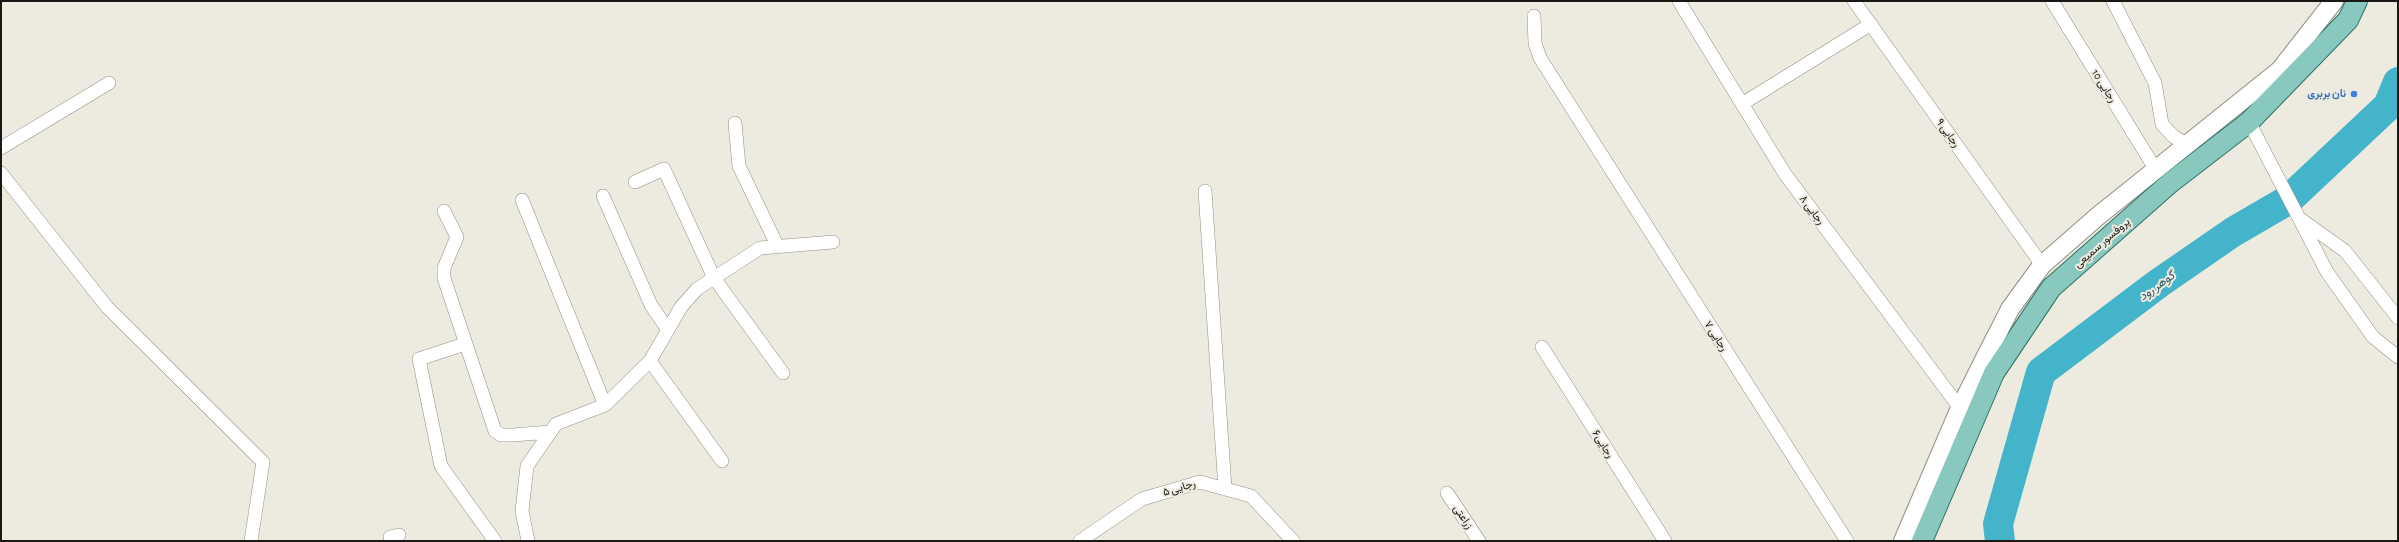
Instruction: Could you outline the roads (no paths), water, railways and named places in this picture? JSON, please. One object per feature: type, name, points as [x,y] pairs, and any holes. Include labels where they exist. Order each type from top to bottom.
[{"type":"main road","name":"پروفسور سمیعی","points":[[1903,541],[1960,408],[2010,309],[2042,265],[2098,216],[2280,70],[2334,1]]},
{"type":"main road","name":"پروفسور سمیعی","points":[[1922,541],[1994,373],[2051,288],[2170,183],[2249,122],[2348,20],[2357,1]]},
{"type":"street","name":"رجایی ۸","points":[[1679,1],[1785,174],[1960,408]]},
{"type":"street","name":"رجایی ۹","points":[[1854,1],[2042,265]]},
{"type":"street","name":"رجایی 10","points":[[2052,1],[2156,170]]},
{"type":"street","points":[[2112,1],[2154,83],[2162,124],[2173,136],[2187,145]]},
{"type":"street","name":"رجایی ۷","points":[[1534,16],[1535,43],[1540,58],[1584,130],[1847,541]]},
{"type":"street","points":[[1742,104],[1870,24]]},
{"type":"street","points":[[1,148],[109,83]]},
{"type":"street","points":[[2249,122],[2326,272],[2373,337],[2398,357]]},
{"type":"street","points":[[735,123],[739,166],[777,245]]},
{"type":"street","points":[[635,182],[664,170],[714,278],[783,373]]},
{"type":"street","points":[[1,174],[107,307],[263,462],[251,541]]},
{"type":"street","points":[[1205,191],[1226,489]]},
{"type":"street","points":[[603,196],[651,305],[668,330]]},
{"type":"street","points":[[522,200],[604,404]]},
{"type":"street","points":[[444,211],[456,237],[444,268],[444,278],[495,431],[501,435],[550,432]]},
{"type":"street","points":[[2296,216],[2345,251],[2398,318]]},
{"type":"street","points":[[528,541],[522,511],[527,466],[556,424],[604,404],[650,361],[689,296],[714,278],[760,248],[777,245],[833,242]]},
{"type":"street","points":[[465,344],[419,359],[441,466],[495,541]]},
{"type":"street","name":"رجایی۶","points":[[1542,347],[1665,541]]},
{"type":"street","points":[[650,361],[722,461]]},
{"type":"street","name":"رجایی ۵","points":[[1080,541],[1142,499],[1200,482],[1251,496],[1293,541]]},
{"type":"street","name":"زراعتی","points":[[1447,493],[1479,541]]},
{"type":"waterway","name":"گوهر رود","points":[[2000,541],[1998,524],[2041,372],[2159,283],[2233,232],[2288,200],[2388,106],[2398,82]]},
{"type":"place","name":"نان بربری","points":[[2354,94]]}]
